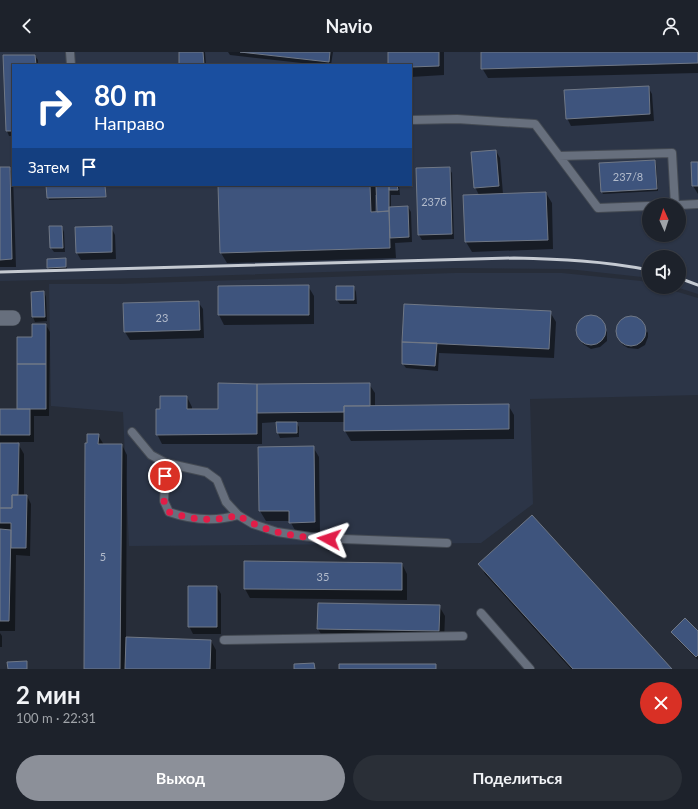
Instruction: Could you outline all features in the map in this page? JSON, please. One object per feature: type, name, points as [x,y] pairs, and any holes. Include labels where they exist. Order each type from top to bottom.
[{"type":"lane","points":[[70,52],[71,64]]},
{"type":"lane","points":[[412,120],[457,119],[535,124],[598,208],[642,206]]},
{"type":"lane","points":[[559,156],[672,153],[675,198]]},
{"type":"lane","points":[[686,205],[698,204]]},
{"type":"lane","points":[[132,432],[151,455],[166,463],[206,472],[218,480],[226,502],[238,515],[253,524],[277,532],[316,538],[447,543]]},
{"type":"lane","points":[[166,463],[164,501],[169,512],[185,517],[202,519],[224,519],[238,515]]},
{"type":"lane","points":[[481,613],[530,669]]},
{"type":"lane","points":[[224,640],[463,636]]},
{"type":"shaded area","points":[[0,52],[698,52],[698,294],[686,290],[686,250],[642,250],[642,277],[568,269],[454,268],[0,281]]},
{"type":"shaded area","points":[[455,273],[562,273],[641,281],[642,294],[685,294],[698,298],[698,395],[530,399],[533,504],[481,543],[129,546],[123,412],[51,406],[49,284],[119,284]]},
{"type":"building","points":[[179,52],[203,52],[204,64],[179,64]]},
{"type":"building","points":[[240,52],[330,52],[329,62]]},
{"type":"building","points":[[388,52],[439,52],[439,66],[412,67],[412,64],[388,64]]},
{"type":"building","points":[[481,52],[698,52],[698,63],[481,69]]},
{"type":"building","points":[[3,55],[35,55],[36,64],[12,64],[12,131],[6,131]]},
{"type":"building","points":[[649,86],[650,114],[566,119],[564,90]]},
{"type":"building","points":[[496,150],[499,186],[474,188],[471,152]]},
{"type":"building","points":[[655,160],[657,189],[601,192],[599,163]]},
{"type":"building","points":[[691,162],[698,162],[698,186],[692,186]]},
{"type":"building","points":[[0,167],[10,167],[12,259],[0,260]]},
{"type":"building","points":[[450,167],[452,234],[418,235],[416,168]]},
{"type":"building","points":[[46,186],[105,186],[106,197],[47,198]]},
{"type":"building","points":[[218,186],[370,186],[371,212],[389,211],[390,248],[220,253]]},
{"type":"building","points":[[376,186],[389,186],[389,211],[377,212]]},
{"type":"building","points":[[389,186],[397,186],[398,190],[389,190]]},
{"type":"building","points":[[546,192],[548,240],[465,242],[463,195]]},
{"type":"building","points":[[408,206],[409,237],[390,238],[389,207]]},
{"type":"building","points":[[49,226],[62,226],[63,248],[50,248]]},
{"type":"building","points":[[112,226],[112,252],[76,253],[75,227]]},
{"type":"building","points":[[66,258],[66,267],[47,268],[47,259]]},
{"type":"building","points":[[309,285],[309,315],[218,315],[218,286]]},
{"type":"building","points":[[336,286],[354,286],[354,300],[336,300]]},
{"type":"building","points":[[44,291],[45,317],[32,317],[31,292]]},
{"type":"building","points":[[199,301],[200,330],[124,332],[123,303]]},
{"type":"building","points":[[404,304],[551,311],[549,349],[402,342]]},
{"type":"building","points":[[591,315],[597,316],[605,324],[605,336],[597,344],[591,345],[585,344],[577,336],[576,330],[577,324],[585,316]]},
{"type":"building","points":[[631,316],[637,317],[645,325],[645,337],[637,345],[631,346],[625,345],[617,337],[616,331],[617,325],[625,317]]},
{"type":"building","points":[[32,324],[46,324],[46,364],[17,364],[17,337],[32,337]]},
{"type":"building","points":[[402,342],[437,343],[435,366],[402,364]]},
{"type":"building","points":[[17,364],[46,364],[46,409],[17,409]]},
{"type":"building","points":[[218,383],[257,384],[257,434],[156,435],[156,409],[160,409],[160,396],[187,396],[187,409],[218,409]]},
{"type":"building","points":[[370,383],[370,406],[344,406],[344,412],[257,413],[257,384]]},
{"type":"building","points":[[509,404],[509,429],[344,431],[344,406]]},
{"type":"building","points":[[0,409],[30,409],[30,435],[0,435]]},
{"type":"building","points":[[276,422],[297,422],[297,433],[277,433]]},
{"type":"building","points":[[87,434],[99,434],[98,444],[122,444],[120,669],[84,669],[85,443],[87,443]]},
{"type":"building","points":[[0,443],[19,443],[18,495],[12,495],[12,508],[0,508]]},
{"type":"building","points":[[314,446],[315,522],[289,523],[289,511],[259,511],[258,447]]},
{"type":"building","points":[[12,495],[27,495],[26,548],[11,548],[11,523],[0,523],[0,508],[12,508]]},
{"type":"building","points":[[532,515],[672,669],[573,669],[478,564]]},
{"type":"building","points":[[0,529],[11,530],[9,621],[0,621]]},
{"type":"building","points":[[244,561],[402,563],[402,590],[244,589]]},
{"type":"building","points":[[188,586],[217,586],[217,627],[188,627]]},
{"type":"building","points":[[318,603],[440,605],[439,631],[317,629]]},
{"type":"building","points":[[685,618],[698,631],[698,655],[696,657],[671,632]]},
{"type":"building","points":[[126,637],[211,640],[210,669],[125,669]]},
{"type":"building","points":[[27,661],[27,669],[8,669],[7,662]]},
{"type":"building","points":[[314,663],[315,669],[294,669],[294,664]]},
{"type":"building","points":[[339,664],[436,664],[436,669],[339,669]]},
{"type":"railway","points":[[0,272],[514,258],[582,261],[615,264],[642,269]]},
{"type":"railway","points":[[686,281],[698,285]]},
{"type":"route","points":[[165,476],[164,501],[169,512],[185,517],[202,519],[224,519],[238,515],[253,524],[277,532],[329,539]]}]
